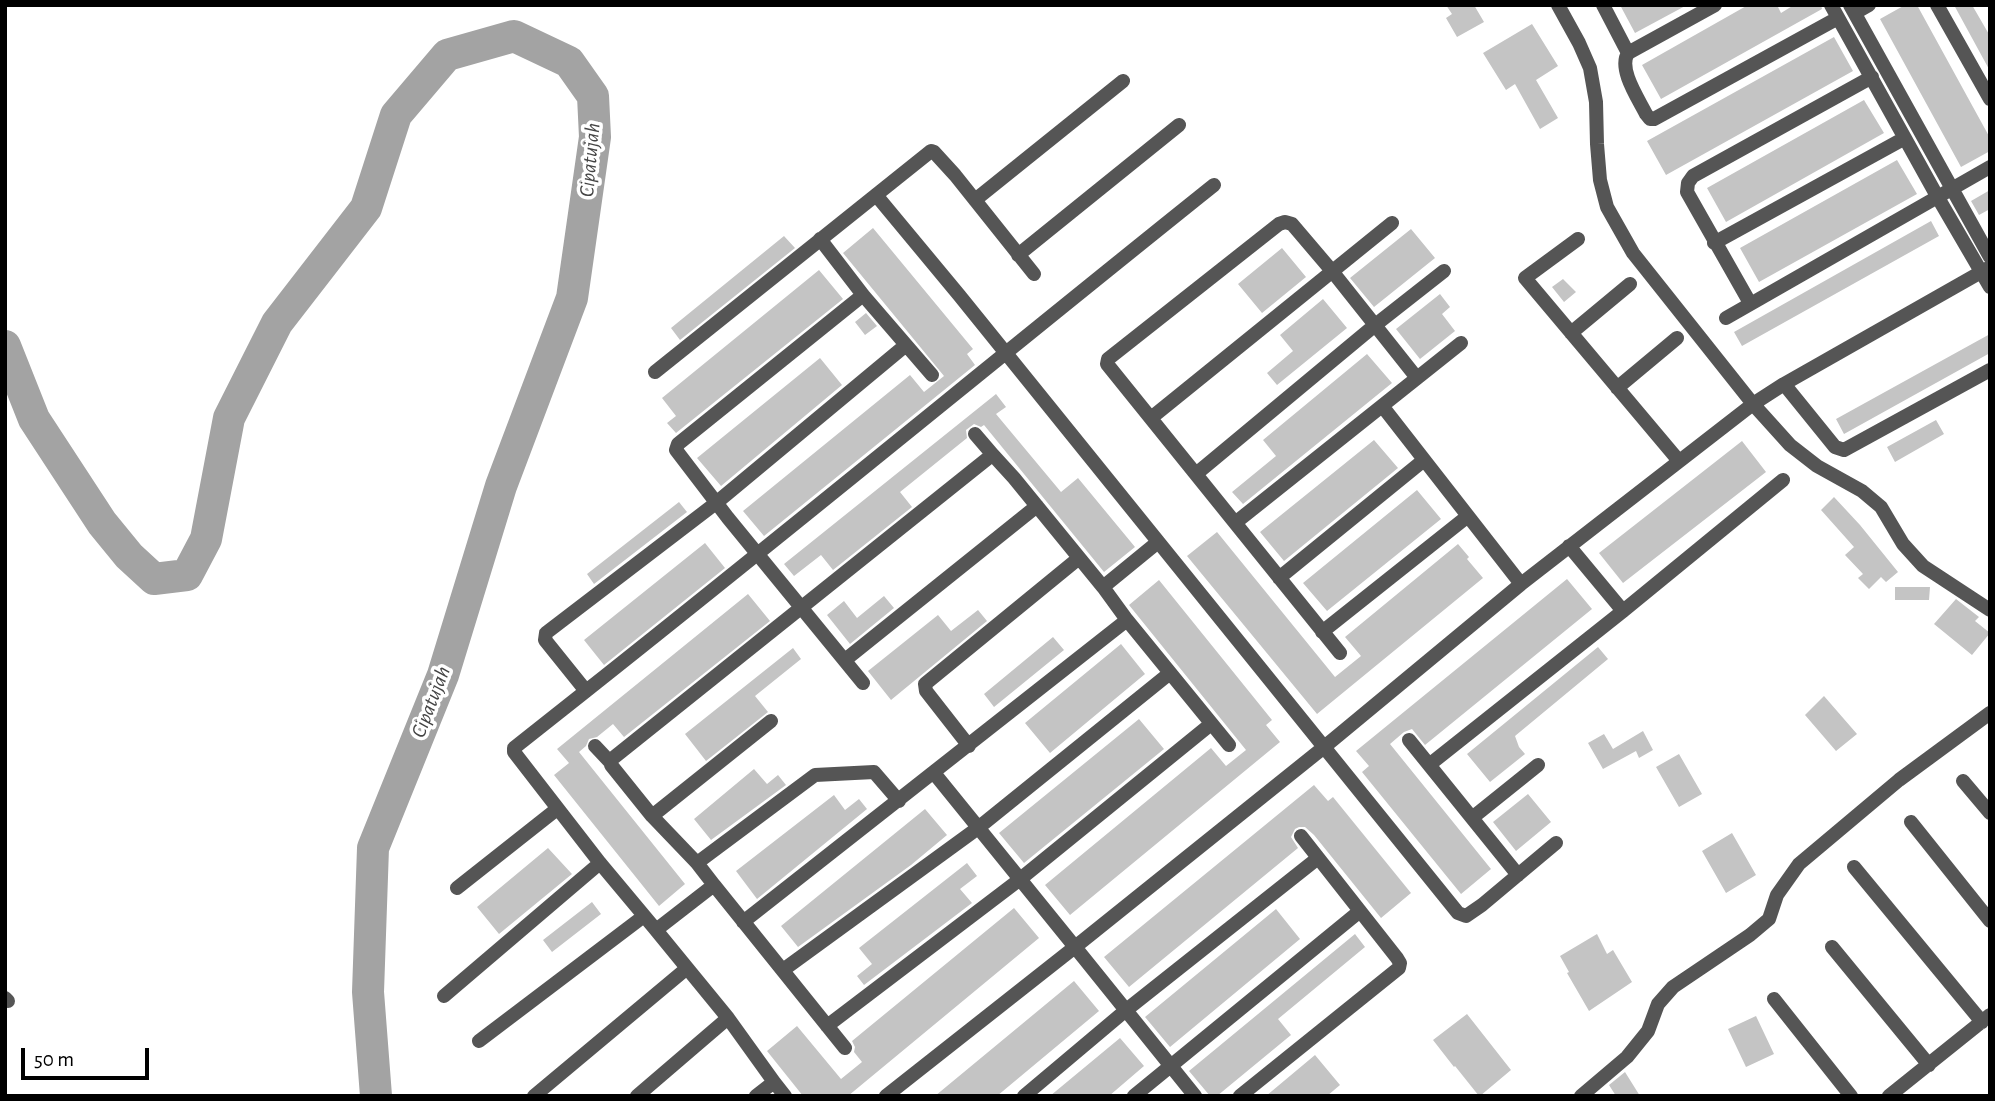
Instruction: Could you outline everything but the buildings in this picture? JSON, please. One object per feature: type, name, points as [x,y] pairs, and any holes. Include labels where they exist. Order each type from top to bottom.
[{"type":"street","points":[[1558,5],[1590,68],[1596,102],[1600,180],[1607,207],[1633,253],[1790,445],[1818,466],[1863,491],[1881,507],[1903,544],[1923,566],[1990,610]]},
{"type":"street","points":[[1603,5],[1628,53]]},
{"type":"street","points":[[1715,5],[1628,53],[1624,59],[1625,70],[1650,119],[1835,11],[1937,197],[1985,270],[1990,286]]},
{"type":"street","points":[[1869,5],[1853,9],[1990,257]]},
{"type":"street","points":[[1937,5],[1990,99]]},
{"type":"street","points":[[1749,303],[1687,192],[1688,183],[1693,176],[1872,77]]},
{"type":"street","points":[[975,201],[1123,81]]},
{"type":"street","points":[[1018,255],[1179,125]]},
{"type":"street","points":[[1714,243],[1905,138]]},
{"type":"street","points":[[655,372],[931,151],[955,175],[1034,274]]},
{"type":"street","points":[[1726,318],[1990,167]]},
{"type":"street","points":[[785,1096],[728,1018],[600,863],[513,750],[1214,185]]},
{"type":"street","points":[[876,195],[1458,914],[1466,916],[1473,912],[1556,843]]},
{"type":"street","points":[[1340,653],[1107,364],[1108,359],[1282,222],[1292,224],[1417,378]]},
{"type":"street","points":[[1151,418],[1392,223]]},
{"type":"street","points":[[820,239],[863,295],[932,374]]},
{"type":"street","points":[[1577,239],[1525,278],[1679,461]]},
{"type":"street","points":[[886,1096],[1323,748],[1521,584],[1754,404],[1784,384],[1985,270]]},
{"type":"street","points":[[1196,474],[1444,271]]},
{"type":"street","points":[[1571,334],[1630,284]]},
{"type":"street","points":[[863,295],[678,444],[677,453],[863,682]]},
{"type":"street","points":[[1617,388],[1678,338]]},
{"type":"street","points":[[1236,523],[1461,343]]},
{"type":"street","points":[[586,691],[545,640],[546,633],[716,503],[906,345]]},
{"type":"street","points":[[1784,384],[1835,447],[1843,450],[1990,369]]},
{"type":"street","points":[[1383,407],[1521,584]]},
{"type":"street","points":[[975,434],[1037,506],[1229,745]]},
{"type":"street","points":[[611,763],[612,759],[993,455]]},
{"type":"street","points":[[1279,578],[1424,460]]},
{"type":"street","points":[[1429,765],[1783,480]]},
{"type":"street","points":[[845,660],[1037,506]]},
{"type":"street","points":[[1322,632],[1468,516]]},
{"type":"street","points":[[1103,587],[1158,542]]},
{"type":"street","points":[[1569,546],[1623,611]]},
{"type":"street","points":[[969,746],[926,691],[925,684],[1079,558]]},
{"type":"street","points":[[743,922],[1127,620]]},
{"type":"street","points":[[783,970],[978,828],[1170,674]]},
{"type":"street","points":[[1581,1096],[1627,1057],[1648,1031],[1658,1004],[1673,987],[1751,935],[1769,919],[1777,894],[1799,864],[1899,780],[1990,713]]},
{"type":"street","points":[[652,816],[771,721]]},
{"type":"street","points":[[827,1026],[1019,880],[1211,724]]},
{"type":"street","points":[[1409,740],[1518,875]]},
{"type":"street","points":[[595,746],[652,816],[697,863],[845,1048]]},
{"type":"street","points":[[1472,818],[1538,765]]},
{"type":"street","points":[[697,863],[815,775],[874,772],[899,800]]},
{"type":"street","points":[[934,773],[1195,1096]]},
{"type":"street","points":[[1963,781],[1990,813]]},
{"type":"street","points":[[457,888],[557,809]]},
{"type":"street","points":[[1911,822],[1990,921]]},
{"type":"street","points":[[1240,1096],[1398,971],[1400,966],[1397,958],[1301,836]]},
{"type":"street","points":[[1024,1096],[1125,1011],[1318,858]]},
{"type":"street","points":[[444,996],[600,863]]},
{"type":"street","points":[[1854,867],[1986,1019],[1889,1096]]},
{"type":"street","points":[[656,930],[714,885]]},
{"type":"street","points":[[1133,1096],[1360,911]]},
{"type":"street","points":[[479,1041],[644,916]]},
{"type":"street","points":[[1832,947],[1929,1065]]},
{"type":"street","points":[[534,1096],[686,969]]},
{"type":"street","points":[[1774,999],[1851,1096]]},
{"type":"street","points":[[637,1096],[728,1018]]},
{"type":"street","points":[[756,1096],[774,1082]]},
{"type":"waterway","name":"Cipatujah","points":[[5,346],[34,419],[102,523],[129,556],[154,579],[187,575],[206,539],[229,418],[277,323],[366,208],[396,115],[447,55],[514,36],[569,62],[593,96],[595,137],[572,298],[501,486],[443,675],[373,848],[368,992],[376,1096]]}]
